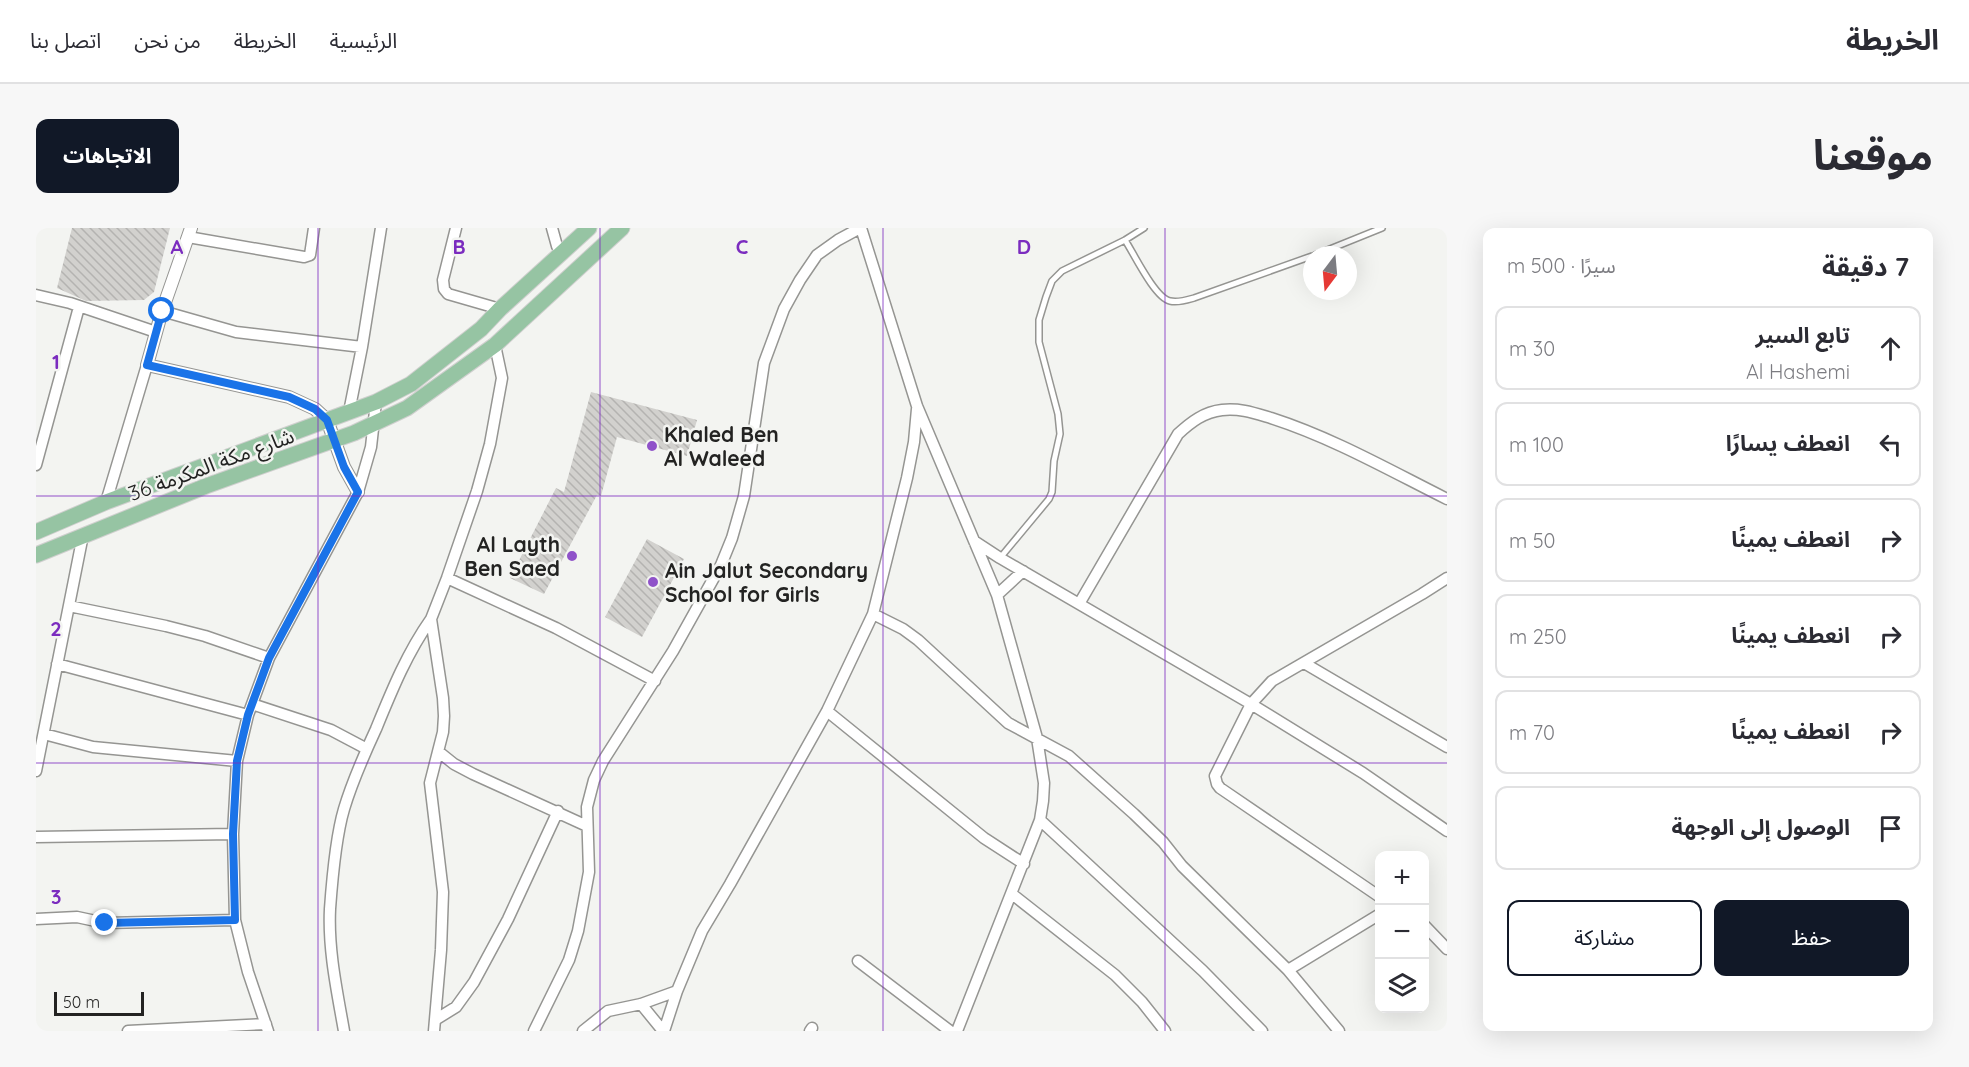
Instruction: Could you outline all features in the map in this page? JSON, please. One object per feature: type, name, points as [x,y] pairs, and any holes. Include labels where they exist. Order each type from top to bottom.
[{"type":"main road","name":"شارع مكة المكرمة 36","points":[[36,532],[106,502],[376,402],[411,384],[481,329],[589,228]]},
{"type":"main road","name":"شارع مكة المكرمة 36","points":[[36,555],[206,486],[334,441],[407,408],[495,345],[621,228]]},
{"type":"street","points":[[106,502],[162,311],[189,232],[304,257],[310,255],[312,251],[314,228]]},
{"type":"street","points":[[349,412],[381,228]]},
{"type":"street","points":[[456,228],[443,280],[444,289],[448,294],[500,309]]},
{"type":"street","points":[[552,228],[562,254]]},
{"type":"street","points":[[534,1031],[568,960],[578,931],[589,872],[590,849],[587,826],[590,790],[603,761],[673,651],[732,538],[744,496],[764,363],[784,309],[817,255],[838,240],[861,228],[917,406],[997,595],[1037,738],[1044,783],[1040,820],[957,1031]]},
{"type":"street","points":[[36,295],[70,303],[156,332]]},
{"type":"street","points":[[36,465],[79,307]]},
{"type":"street","points":[[162,311],[236,332],[362,347]]},
{"type":"street","points":[[344,1031],[332,950],[330,909],[344,810],[367,749],[405,661],[430,619],[447,578],[477,490],[490,444],[502,378],[495,345]]},
{"type":"street","points":[[147,365],[289,397],[315,409],[327,420],[344,467],[358,492]]},
{"type":"street","points":[[128,1031],[267,1027],[248,972],[235,920],[233,834],[237,761],[248,715],[269,658],[358,492],[371,447],[376,402]]},
{"type":"street","points":[[664,1031],[677,991],[702,931],[827,711],[873,614],[907,478],[914,442],[917,406]]},
{"type":"street","points":[[1079,604],[1178,434],[1204,414],[1220,410],[1241,409],[1294,425],[1328,439],[1447,499]]},
{"type":"street","points":[[36,771],[83,535]]},
{"type":"street","points":[[974,541],[1251,704],[1363,773],[1447,831]]},
{"type":"street","points":[[997,595],[1023,571]]},
{"type":"street","points":[[447,578],[556,628],[655,681]]},
{"type":"street","points":[[1375,894],[1220,788],[1215,776],[1251,704],[1272,681],[1447,578]]},
{"type":"street","points":[[69,606],[205,636],[269,658]]},
{"type":"street","points":[[873,614],[903,629],[918,640],[1008,723],[1069,756],[1134,813],[1163,842],[1182,866],[1288,970],[1339,1031]]},
{"type":"street","points":[[430,619],[443,698],[443,732],[432,774],[430,792],[443,892],[441,950],[434,1025]]},
{"type":"street","points":[[1304,663],[1447,747]]},
{"type":"street","points":[[57,664],[248,715]]},
{"type":"street","points":[[252,704],[331,730],[367,749]]},
{"type":"street","points":[[827,711],[984,838],[1024,864]]},
{"type":"street","points":[[44,734],[93,747],[237,761]]},
{"type":"street","points":[[439,752],[454,764],[474,774],[587,826]]},
{"type":"street","points":[[434,1025],[456,1006],[474,982],[508,919],[558,812]]},
{"type":"street","points":[[1040,820],[1203,971],[1262,1031]]},
{"type":"street","points":[[36,837],[233,834]]},
{"type":"street","points":[[1012,894],[1115,975],[1142,1002],[1165,1031]]},
{"type":"street","points":[[36,919],[77,917],[105,923],[235,920]]},
{"type":"street","points":[[1288,970],[1375,917]]},
{"type":"street","points":[[1429,930],[1447,950]]},
{"type":"street","points":[[858,961],[950,1031]]},
{"type":"street","points":[[584,1031],[608,1011],[641,1004],[677,991]]},
{"type":"street","points":[[641,1004],[664,1031]]},
{"type":"lane","points":[[1000,558],[1049,499],[1052,492],[1054,461],[1060,434],[1058,414],[1038,342],[1039,320],[1052,281],[1062,271],[1125,240],[1144,228]]},
{"type":"lane","points":[[1338,246],[1382,228]]},
{"type":"lane","points":[[1125,240],[1159,294],[1168,301],[1175,302],[1194,298],[1303,260]]},
{"type":"building","points":[[72,228],[170,228],[154,292],[144,300],[86,301],[57,288]]},
{"type":"building","name":"Khaled Ben Al Waleed","points":[[591,392],[697,420],[687,456],[617,437],[601,496],[597,495],[544,594],[510,578],[556,488],[564,492]]},
{"type":"building","name":"Ain Jalut Secondary School for Girls","points":[[647,539],[684,559],[642,637],[605,617]]},
{"type":"place","name":"Khaled Ben Al Waleed","points":[[652,446]]},
{"type":"place","name":"Al Layth Ben Saed","points":[[572,556]]},
{"type":"place","name":"Ain Jalut Secondary School for Girls","points":[[653,582]]},
{"type":"route","points":[[105,923],[235,920],[233,834],[237,761],[248,715],[269,658],[358,492],[344,467],[327,420],[315,409],[289,397],[147,365],[162,311]]}]
